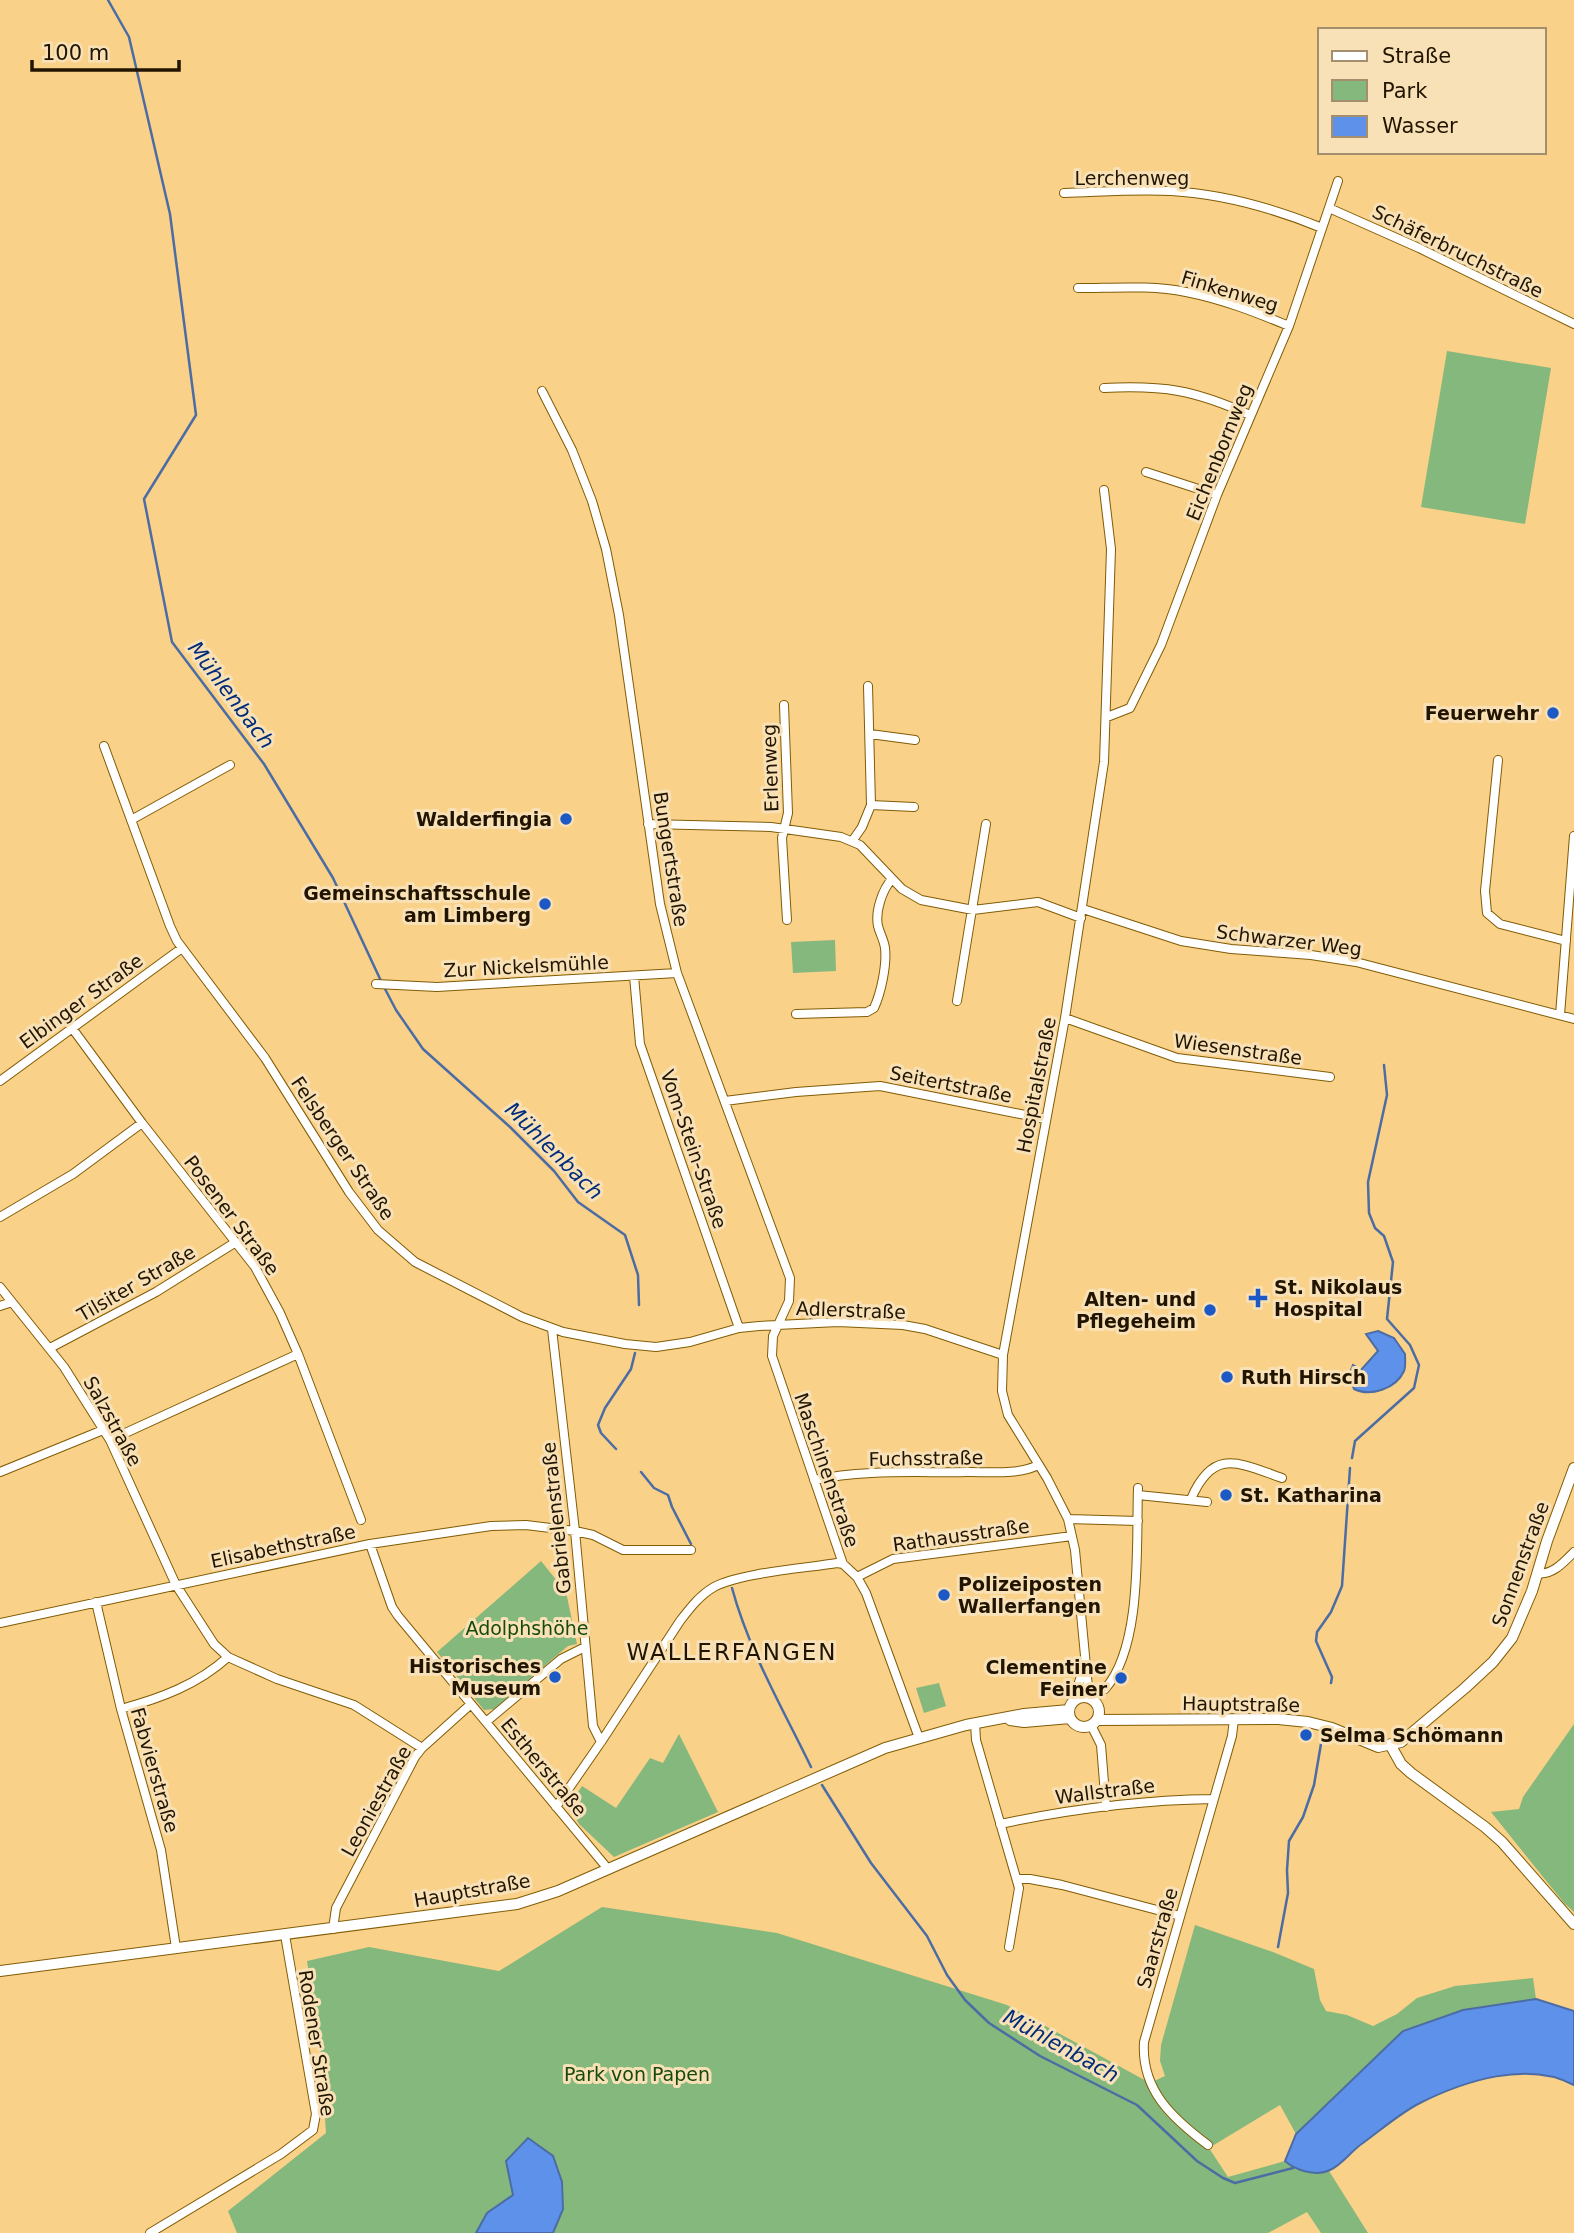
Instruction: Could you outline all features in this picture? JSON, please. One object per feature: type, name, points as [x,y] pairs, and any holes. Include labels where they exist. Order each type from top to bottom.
[{"type":"main road","name":"Sonnenstraße","points":[[1391,1746],[1401,1742],[1465,1688],[1504,1649],[1518,1628],[1574,1468]]},
{"type":"main road","points":[[1084,1698],[1096,1703],[1096,1719],[1081,1727],[1070,1714],[1084,1698]]},
{"type":"main road","name":"Hauptstraße","points":[[0,1971],[517,1904],[558,1891],[856,1760],[919,1738],[1003,1718],[1024,1722],[1070,1714]]},
{"type":"main road","name":"Hauptstraße","points":[[1096,1719],[1278,1719],[1327,1727],[1378,1747],[1391,1746]]},
{"type":"main road","points":[[1391,1746],[1401,1764],[1411,1773],[1502,1842],[1574,1924]]},
{"type":"street","name":"Eichenbornweg","points":[[1107,717],[1130,708],[1135,701],[1169,624],[1217,495],[1289,326],[1338,181]]},
{"type":"street","name":"Lerchenweg","points":[[1064,193],[1196,193],[1269,208],[1322,228]]},
{"type":"street","name":"Schäferbruchstraße","points":[[1329,208],[1445,260],[1574,324]]},
{"type":"street","name":"Finkenweg","points":[[1078,288],[1158,288],[1184,291],[1237,306],[1289,326]]},
{"type":"street","points":[[1104,388],[1169,388],[1208,398],[1250,415]]},
{"type":"street","name":"Bungertstraße","points":[[542,391],[572,450],[592,501],[606,549],[619,615],[660,904],[677,973],[790,1278],[789,1301],[778,1324]]},
{"type":"street","points":[[1146,472],[1217,495]]},
{"type":"street","name":"Hospitalstraße","points":[[1084,1698],[1085,1666],[1068,1519],[1004,1405],[1001,1377],[1065,1018],[1098,810],[1107,717],[1111,549],[1104,490]]},
{"type":"street","points":[[648,824],[771,827],[853,840],[871,805],[868,686]]},
{"type":"street","name":"Erlenweg","points":[[784,705],[788,813],[782,838],[787,920]]},
{"type":"street","points":[[870,734],[915,740]]},
{"type":"street","name":"Felsberger Straße","points":[[104,746],[170,926],[182,948],[258,1048],[349,1192],[378,1230],[402,1253],[433,1272],[522,1317],[552,1329],[625,1343],[656,1347],[690,1342],[739,1328],[778,1324]]},
{"type":"street","points":[[1498,760],[1485,891],[1487,913],[1500,924],[1566,941]]},
{"type":"street","points":[[131,820],[230,765]]},
{"type":"street","points":[[871,805],[914,807]]},
{"type":"street","points":[[957,1001],[986,824]]},
{"type":"street","points":[[1560,1015],[1574,836]]},
{"type":"street","name":"Schwarzer Weg","points":[[853,840],[902,889],[921,900],[973,910],[1038,902],[1181,941],[1356,962],[1574,1019]]},
{"type":"street","points":[[796,1014],[867,1012],[874,1008],[885,957],[885,945],[877,923],[885,887],[892,879]]},
{"type":"street","name":"Elbinger Straße","points":[[0,1081],[182,948]]},
{"type":"street","name":"Zur Nickelsmühle","points":[[376,984],[437,987],[677,973]]},
{"type":"street","name":"Vom-Stein-Straße","points":[[634,976],[640,1044],[739,1328]]},
{"type":"street","name":"Wiesenstraße","points":[[1065,1018],[1177,1058],[1330,1077]]},
{"type":"street","name":"Posener Straße","points":[[72,1028],[142,1123],[236,1242],[268,1291],[298,1354],[361,1520]]},
{"type":"street","name":"Seitertstraße","points":[[725,1101],[796,1091],[880,1086],[1045,1119]]},
{"type":"street","points":[[0,1217],[73,1174],[142,1123]]},
{"type":"street","name":"Tilsiter Straße","points":[[50,1348],[156,1292],[236,1242]]},
{"type":"street","name":"Salzstraße","points":[[0,1287],[50,1348],[110,1440],[176,1585],[215,1644],[228,1657]]},
{"type":"street","points":[[0,1306],[12,1301]]},
{"type":"street","name":"Adlerstraße","points":[[778,1324],[838,1322],[903,1325],[950,1336],[1003,1355]]},
{"type":"street","name":"Maschinenstraße","points":[[778,1324],[771,1346],[772,1356],[814,1480],[843,1564],[857,1577],[873,1610],[919,1738]]},
{"type":"street","name":"Gabrielenstraße","points":[[552,1329],[575,1531],[593,1726],[601,1742]]},
{"type":"street","points":[[110,1440],[298,1354]]},
{"type":"street","points":[[0,1472],[103,1430]]},
{"type":"street","points":[[1191,1499],[1202,1476],[1218,1464],[1228,1463],[1282,1478]]},
{"type":"street","name":"Fuchsstraße","points":[[814,1480],[851,1475],[995,1472],[1038,1465]]},
{"type":"street","points":[[1105,1689],[1118,1672],[1130,1623],[1137,1569],[1138,1491],[1207,1502]]},
{"type":"street","points":[[1068,1519],[1138,1521]]},
{"type":"street","name":"Elisabethstraße","points":[[0,1623],[370,1544],[491,1525],[526,1525],[575,1531],[593,1535],[622,1550],[691,1550]]},
{"type":"street","name":"Rathausstraße","points":[[857,1577],[893,1559],[1072,1536]]},
{"type":"street","name":"Estherstraße","points":[[370,1544],[392,1607],[398,1616],[608,1869]]},
{"type":"street","points":[[1537,1573],[1551,1572],[1574,1552]]},
{"type":"street","points":[[556,1807],[680,1621],[704,1594],[729,1581],[843,1564]]},
{"type":"street","name":"Fabvierstraße","points":[[96,1602],[121,1709],[159,1842],[176,1948]]},
{"type":"street","points":[[486,1721],[561,1659],[585,1647]]},
{"type":"street","points":[[121,1709],[178,1691],[228,1657],[277,1679],[354,1704],[422,1748]]},
{"type":"street","name":"Leoniestraße","points":[[333,1929],[336,1908],[408,1770],[422,1748],[471,1704]]},
{"type":"street","points":[[1096,1719],[1106,1807]]},
{"type":"street","name":"Saarstraße","points":[[1208,2145],[1170,2114],[1154,2090],[1144,2064],[1144,2042],[1232,1736],[1234,1719]]},
{"type":"street","points":[[975,1723],[976,1740],[1017,1880],[1018,1895],[1009,1947]]},
{"type":"street","name":"Wallstraße","points":[[1000,1824],[1053,1813],[1134,1803],[1213,1799]]},
{"type":"street","points":[[1017,1880],[1030,1879],[1062,1885],[1180,1916]]},
{"type":"street","name":"Rodener Straße","points":[[150,2233],[281,2154],[313,2130],[316,2114],[285,1935]]},
{"type":"green space","points":[[1447,351],[1551,368],[1525,524],[1421,507]]},
{"type":"green space","points":[[835,940],[836,971],[793,973],[791,942]]},
{"type":"green space","name":"Adolphshöhe","points":[[541,1561],[566,1592],[577,1644],[568,1646],[494,1709],[484,1710],[437,1652]]},
{"type":"green space","points":[[939,1683],[946,1706],[924,1713],[916,1688]]},
{"type":"green space","points":[[1574,1724],[1574,1912],[1491,1812],[1519,1809],[1523,1797]]},
{"type":"green space","points":[[679,1734],[718,1812],[614,1857],[579,1824],[571,1810],[574,1798],[582,1786],[616,1808],[650,1758],[663,1763]]},
{"type":"green space","name":"Park von Papen","points":[[602,1907],[777,1933],[1007,2005],[1150,2083],[1165,2076],[1160,2061],[1161,2045],[1195,1925],[1314,1969],[1320,2000],[1326,2011],[1347,2015],[1373,2026],[1397,2014],[1417,1998],[1455,1986],[1533,1978],[1536,1999],[1463,2010],[1403,2031],[1296,2134],[1280,2105],[1209,2148],[1228,2177],[1285,2161],[1306,2171],[1329,2171],[1368,2233],[1321,2233],[1307,2212],[1268,2233],[237,2233],[228,2211],[326,2133],[320,2043],[307,1961],[369,1947],[499,1971]]},
{"type":"water","points":[[1378,1331],[1394,1338],[1405,1354],[1405,1369],[1395,1383],[1382,1390],[1367,1392],[1354,1389],[1349,1375],[1353,1365],[1361,1370],[1378,1351],[1366,1334]]},
{"type":"water","points":[[1536,1999],[1574,2011],[1574,2085],[1537,2074],[1496,2076],[1476,2081],[1413,2107],[1330,2170],[1306,2172],[1285,2161],[1296,2134],[1403,2031],[1463,2010]]},
{"type":"water","points":[[528,2138],[553,2156],[562,2182],[563,2209],[553,2233],[476,2233],[487,2213],[513,2195],[506,2161]]},
{"type":"waterway","name":"Mühlenbach","points":[[108,0],[129,37],[170,214],[196,415],[144,499],[172,642],[264,764],[333,878],[381,981]]},
{"type":"waterway","name":"Mühlenbach","points":[[384,987],[423,1049],[510,1127],[554,1171],[578,1202],[625,1235],[638,1275],[639,1305]]},
{"type":"waterway","points":[[1352,1458],[1355,1441],[1414,1388],[1419,1365],[1410,1345],[1387,1319],[1393,1262],[1384,1236],[1375,1228],[1369,1213],[1368,1182],[1387,1095],[1384,1065]]},
{"type":"waterway","name":"Mühlenbach","points":[[616,1449],[601,1433],[598,1425],[605,1408],[631,1369],[635,1353]]},
{"type":"waterway","points":[[1331,1683],[1332,1677],[1316,1641],[1317,1632],[1331,1612],[1342,1586],[1350,1468]]},
{"type":"waterway","name":"Mühlenbach","points":[[641,1472],[654,1488],[668,1495],[691,1544]]},
{"type":"waterway","name":"Mühlenbach","points":[[732,1588],[757,1657],[811,1767]]},
{"type":"waterway","points":[[1278,1947],[1288,1893],[1289,1841],[1303,1817],[1314,1785],[1322,1738]]},
{"type":"waterway","name":"Mühlenbach","points":[[822,1785],[871,1863],[927,1936],[947,1975],[965,2000],[989,2023],[1040,2056],[1137,2105],[1197,2161],[1223,2178],[1235,2183],[1293,2168]]},
{"type":"place","name":"Feuerwehr","points":[[1553,713]]},
{"type":"place","name":"Walderfingia","points":[[566,819]]},
{"type":"place","name":"Gemeinschaftsschule am Limberg","points":[[545,904]]},
{"type":"place","name":"St. Nikolaus Hospital","points":[[1258,1298]]},
{"type":"place","name":"Alten- und Pflegeheim","points":[[1210,1310]]},
{"type":"place","name":"Ruth Hirsch","points":[[1227,1377]]},
{"type":"place","name":"St. Katharina","points":[[1226,1495]]},
{"type":"place","name":"Polizeiposten Wallerfangen","points":[[944,1595]]},
{"type":"place","name":"Historisches Museum","points":[[555,1677]]},
{"type":"place","name":"Clementine Feiner","points":[[1121,1678]]},
{"type":"place","name":"Selma Schömann","points":[[1306,1735]]},
{"type":"district","name":"WALLERFANGEN","points":[[732,1652]]}]
